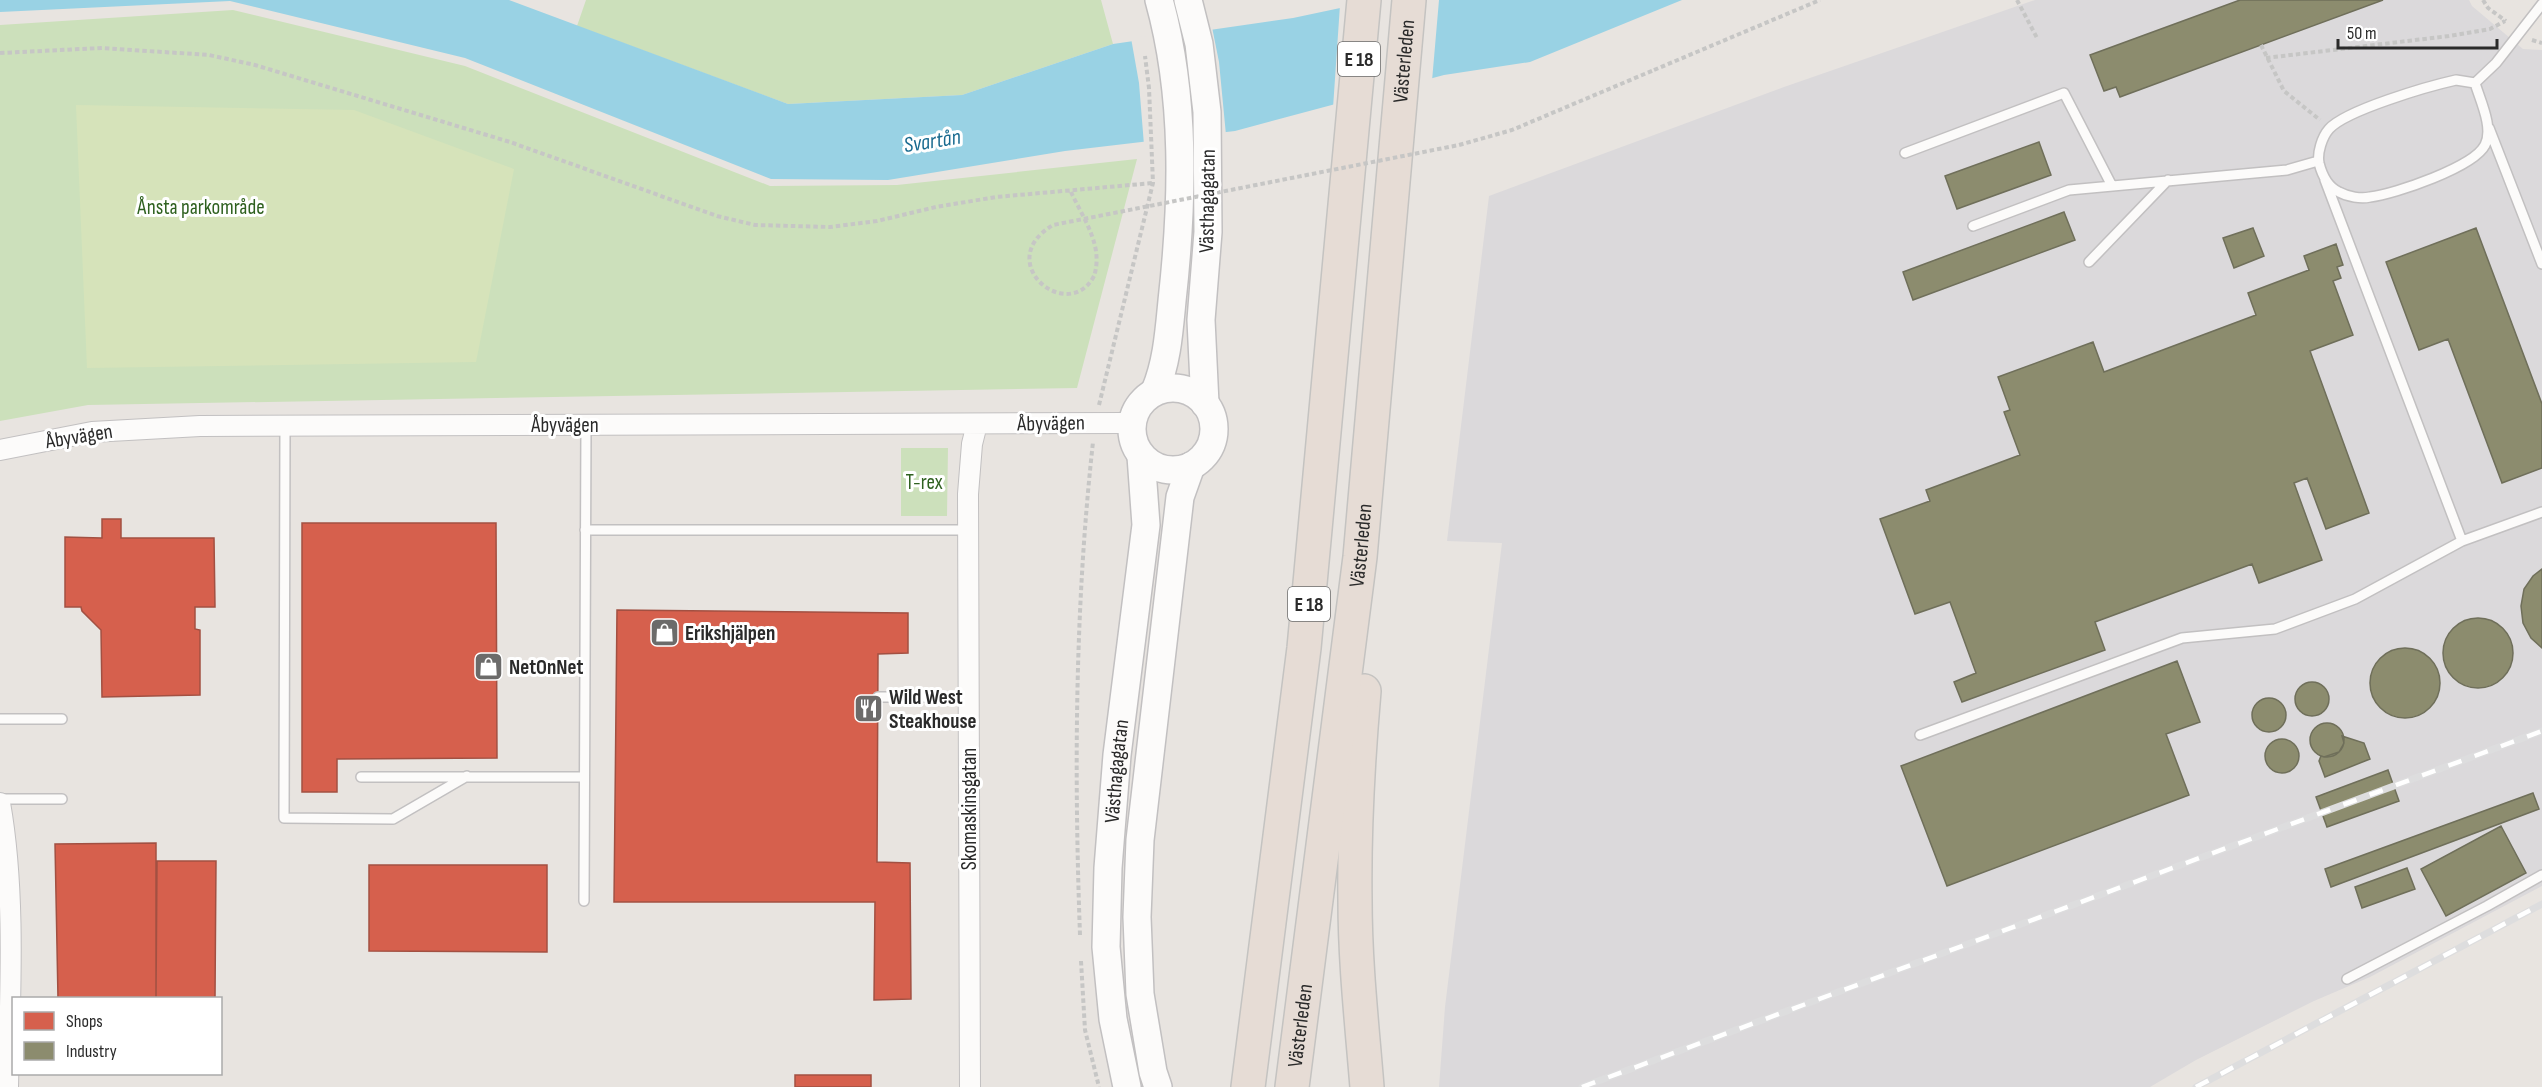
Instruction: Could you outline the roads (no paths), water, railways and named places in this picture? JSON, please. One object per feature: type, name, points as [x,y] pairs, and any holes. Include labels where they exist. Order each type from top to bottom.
[{"type":"highway","name":"Västerleden","points":[[1248,1087],[1304,648],[1364,0]]},
{"type":"highway","name":"Västerleden","points":[[1292,1087],[1360,557],[1409,0]]},
{"type":"highway","name":"E 18","points":[[1360,557],[1373,586],[1361,735],[1355,900],[1358,989],[1367,1087]]},
{"type":"main road","name":"Västhagagatan","points":[[1190,4],[1203,75],[1208,152],[1208,232],[1201,320],[1205,404]]},
{"type":"main road","name":"Västhagagatan","points":[[1160,380],[1176,264],[1180,158],[1178,98],[1170,41],[1161,7]]},
{"type":"main road","points":[[1160,380],[1170,387],[1194,393],[1205,404],[1214,424],[1213,439],[1203,457],[1181,470],[1166,470],[1153,466],[1141,456],[1134,444],[1131,423],[1138,405],[1160,380]]},
{"type":"main road","name":"Västhagagatan","points":[[1127,1087],[1113,1019],[1106,947],[1108,868],[1117,755],[1146,525],[1141,456]]},
{"type":"main road","name":"Västhagagatan","points":[[1158,1087],[1153,1072],[1140,994],[1137,917],[1140,840],[1180,498],[1191,466]]},
{"type":"street","name":"Åbyvägen","points":[[0,450],[92,432],[200,426],[1131,423]]},
{"type":"street","name":"Skomaskinsgatan","points":[[970,1087],[968,494],[972,444],[977,424]]},
{"type":"street","points":[[0,801],[10,999],[4,1056],[8,1087]]},
{"type":"lane","points":[[2475,83],[2496,63],[2542,4]]},
{"type":"lane","points":[[2462,541],[2318,161],[2322,140],[2330,128],[2350,115],[2434,85],[2456,80],[2475,83]]},
{"type":"lane","points":[[2475,83],[2488,126],[2542,264]]},
{"type":"lane","points":[[1905,153],[2064,93],[2112,186]]},
{"type":"lane","points":[[2325,180],[2338,192],[2353,197],[2371,197],[2445,174],[2465,165],[2485,145],[2488,126]]},
{"type":"lane","points":[[1973,226],[2069,190],[2287,170],[2318,161]]},
{"type":"lane","points":[[2089,262],[2168,180]]},
{"type":"lane","points":[[285,425],[284,819],[393,819],[467,776]]},
{"type":"lane","points":[[584,901],[586,425]]},
{"type":"lane","points":[[1920,735],[2182,639],[2275,629],[2355,599],[2462,541],[2542,512]]},
{"type":"lane","points":[[585,530],[968,530]]},
{"type":"lane","points":[[878,697],[969,697]]},
{"type":"lane","points":[[0,719],[62,719]]},
{"type":"lane","points":[[361,777],[584,777]]},
{"type":"lane","points":[[0,801],[62,799]]},
{"type":"lane","points":[[2347,979],[2542,875]]},
{"type":"water","name":"Svartån","points":[[0,0],[509,0],[788,104],[962,95],[1113,44],[1293,18],[1378,0],[1682,0],[1530,62],[1444,75],[1235,131],[1065,151],[888,180],[771,179],[465,58],[230,1],[0,12]]},
{"type":"railway","points":[[1582,1087],[2542,731]]},
{"type":"railway","points":[[2196,1087],[2542,904]]},
{"type":"place","name":"Erikshjälpen","points":[[664,633]]},
{"type":"place","name":"NetOnNet","points":[[488,667]]},
{"type":"place","name":"Wild West Steakhouse","points":[[868,709]]},
{"type":"park label","name":"Ånsta parkområde","points":[[201,207]]},
{"type":"park label","name":"T-rex","points":[[924,482]]}]
